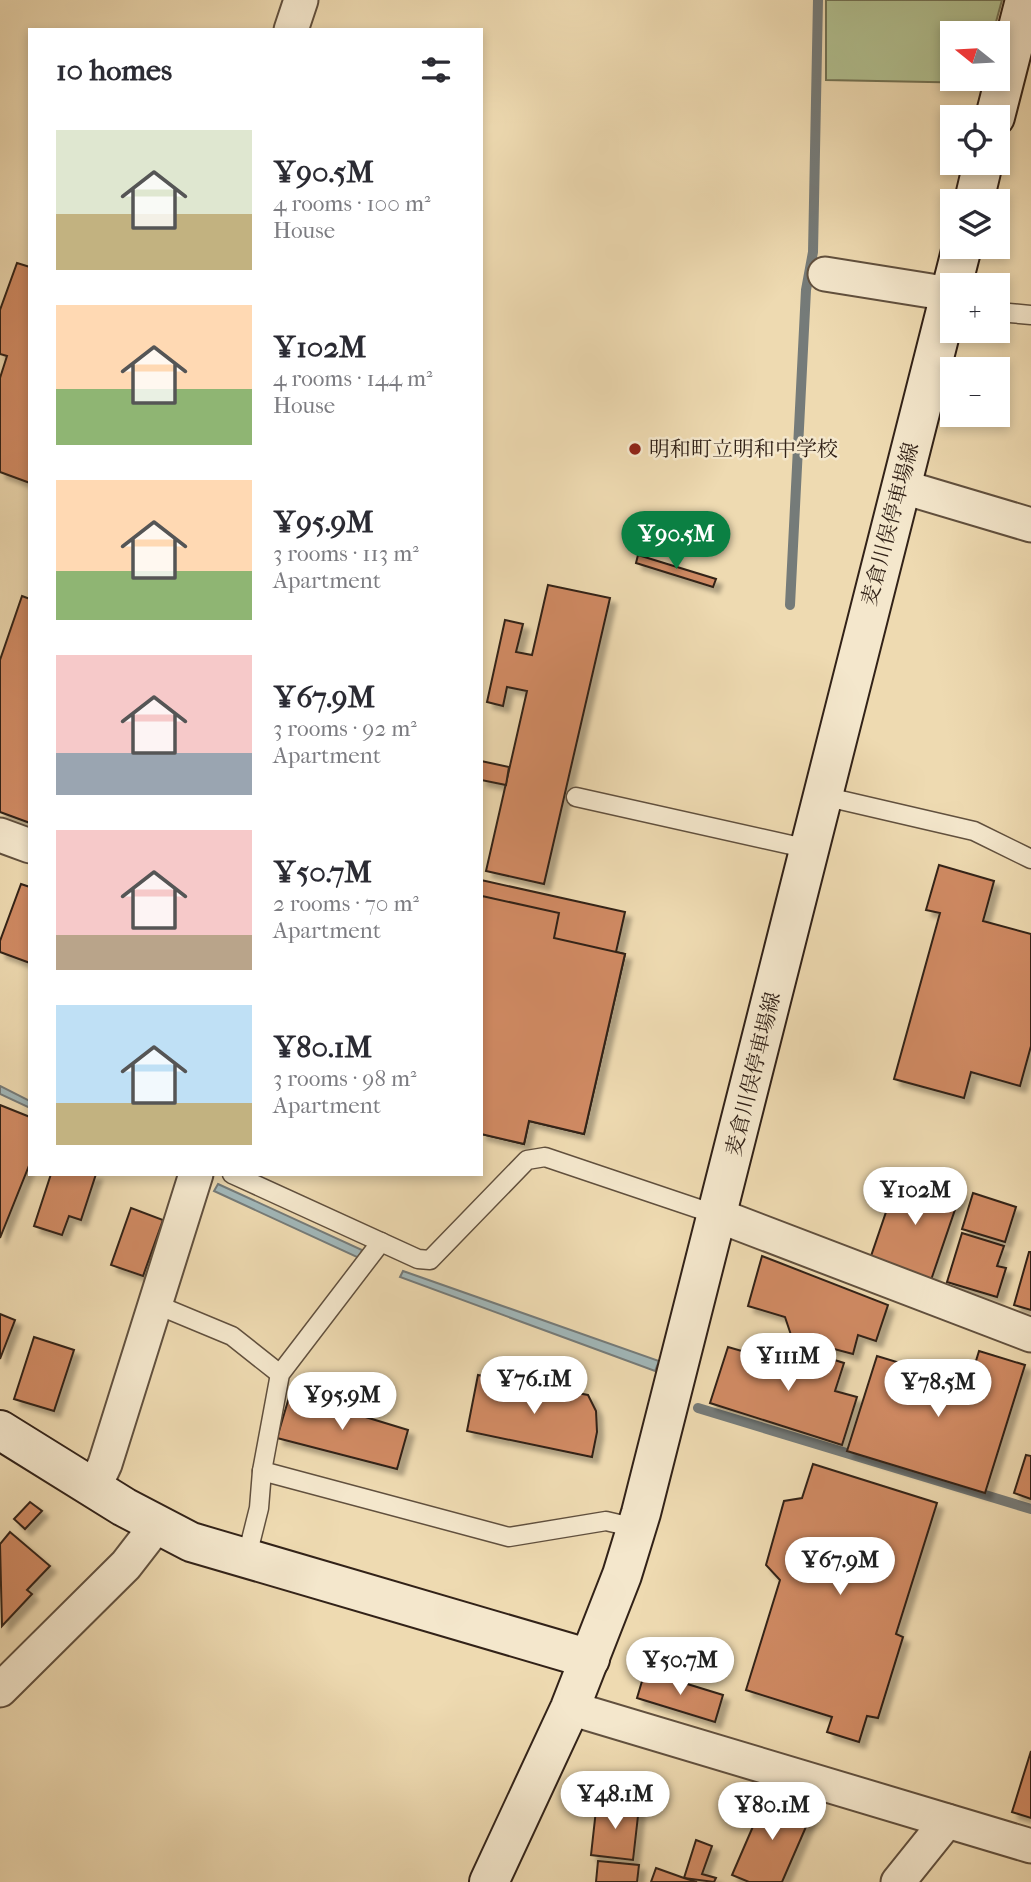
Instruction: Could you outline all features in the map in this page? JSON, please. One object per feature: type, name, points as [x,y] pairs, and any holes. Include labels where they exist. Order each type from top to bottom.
[{"type":"main road","points":[[998,105],[1025,0]]},
{"type":"main road","name":"麦倉川俣停車場線","points":[[489,1882],[570,1708],[636,1528],[940,336]]},
{"type":"main road","points":[[0,1430],[157,1525],[191,1542],[590,1659]]},
{"type":"street","points":[[825,274],[940,300]]},
{"type":"street","points":[[900,486],[1031,525]]},
{"type":"street","points":[[0,835],[28,845]]},
{"type":"street","points":[[94,1488],[105,1464],[195,1176]]},
{"type":"street","points":[[717,1215],[1031,1335]]},
{"type":"street","points":[[0,1690],[126,1565],[157,1525]]},
{"type":"street","points":[[570,1708],[1031,1846]]},
{"type":"street","points":[[898,1882],[947,1821]]},
{"type":"lane","points":[[1010,313],[1031,315]]},
{"type":"lane","points":[[823,796],[974,831],[1031,859]]},
{"type":"lane","points":[[576,797],[809,849]]},
{"type":"lane","points":[[236,1176],[418,1259],[430,1260],[527,1160],[545,1157],[717,1215]]},
{"type":"lane","points":[[246,1560],[259,1508],[262,1471],[280,1374],[381,1242]]},
{"type":"lane","points":[[155,1304],[232,1336],[280,1374]]},
{"type":"lane","points":[[262,1471],[509,1537],[606,1521],[636,1528]]},
{"type":"green space","points":[[826,0],[1002,0],[996,21],[940,21],[940,82],[826,80]]},
{"type":"shaded area","points":[[0,1086],[28,1100],[28,1107],[0,1094]]},
{"type":"shaded area","points":[[218,1184],[362,1250],[359,1258],[214,1191]]},
{"type":"shaded area","points":[[403,1271],[659,1361],[655,1371],[400,1277]]},
{"type":"building","points":[[17,263],[28,266],[28,482],[0,472],[0,378],[7,356],[0,354],[0,310]]},
{"type":"building","points":[[638,555],[716,579],[713,587],[636,563]]},
{"type":"building","points":[[548,585],[610,598],[544,884],[486,871],[527,691],[507,687],[503,706],[487,702],[505,620],[523,624],[516,652],[532,655]]},
{"type":"building","points":[[22,596],[28,598],[28,822],[0,812],[0,660]]},
{"type":"building","points":[[483,761],[509,767],[506,785],[483,780]]},
{"type":"building","points":[[939,865],[994,881],[983,921],[1031,934],[1031,1046],[1020,1086],[971,1072],[964,1098],[894,1079],[940,913],[926,910]]},
{"type":"building","points":[[483,880],[625,912],[616,952],[625,954],[584,1134],[529,1121],[524,1144],[483,1134]]},
{"type":"building","points":[[21,884],[28,886],[28,962],[0,952],[0,941]]},
{"type":"building","points":[[483,896],[559,913],[554,938],[625,954],[584,1134],[529,1121],[524,1144],[483,1134]]},
{"type":"building","points":[[0,1105],[28,1116],[28,1168],[0,1238]]},
{"type":"building","points":[[900,1171],[961,1192],[930,1283],[869,1262]]},
{"type":"building","points":[[50,1176],[95,1176],[81,1220],[69,1216],[62,1235],[34,1226]]},
{"type":"building","points":[[973,1193],[1016,1207],[1005,1242],[962,1229]]},
{"type":"building","points":[[131,1208],[163,1220],[143,1276],[111,1265]]},
{"type":"building","points":[[962,1233],[1004,1246],[997,1266],[1006,1268],[997,1297],[947,1282]]},
{"type":"building","points":[[1031,1252],[1031,1310],[1014,1305]]},
{"type":"building","points":[[762,1256],[888,1305],[876,1341],[858,1335],[853,1354],[792,1338],[785,1317],[748,1306]]},
{"type":"building","points":[[0,1314],[15,1320],[0,1359]]},
{"type":"building","points":[[34,1337],[74,1350],[54,1411],[14,1399]]},
{"type":"building","points":[[783,1344],[844,1363],[835,1391],[857,1397],[842,1445],[710,1403],[728,1347],[752,1354],[747,1369],[772,1377]]},
{"type":"building","points":[[979,1351],[1025,1365],[985,1493],[847,1451],[877,1356],[969,1384]]},
{"type":"building","points":[[478,1375],[588,1395],[596,1411],[597,1432],[592,1457],[467,1431]]},
{"type":"building","points":[[290,1394],[408,1430],[397,1469],[277,1438]]},
{"type":"building","points":[[1026,1455],[1031,1456],[1031,1499],[1014,1493]]},
{"type":"building","points":[[813,1464],[937,1503],[896,1634],[903,1637],[878,1718],[867,1716],[859,1742],[827,1732],[832,1717],[746,1690],[780,1580],[766,1565],[784,1501],[802,1498]]},
{"type":"building","points":[[30,1502],[42,1511],[25,1529],[14,1519]]},
{"type":"building","points":[[10,1532],[50,1566],[27,1590],[32,1594],[2,1626],[0,1544]]},
{"type":"building","points":[[645,1671],[723,1695],[715,1722],[637,1698]]},
{"type":"building","points":[[1031,1751],[1031,1818],[1012,1812]]},
{"type":"building","points":[[767,1794],[812,1813],[782,1882],[749,1882],[732,1875]]},
{"type":"building","points":[[597,1801],[639,1807],[633,1860],[591,1855]]},
{"type":"building","points":[[696,1840],[712,1846],[702,1874],[716,1878],[714,1882],[684,1878]]},
{"type":"building","points":[[598,1861],[639,1865],[637,1882],[596,1882]]},
{"type":"building","points":[[656,1868],[684,1878],[697,1882],[651,1882]]},
{"type":"waterway","points":[[790,605],[806,290],[813,252],[818,0]]},
{"type":"waterway","points":[[698,1408],[1031,1509]]},
{"type":"place","name":"明和町立明和中学校","points":[[635,449]]}]
